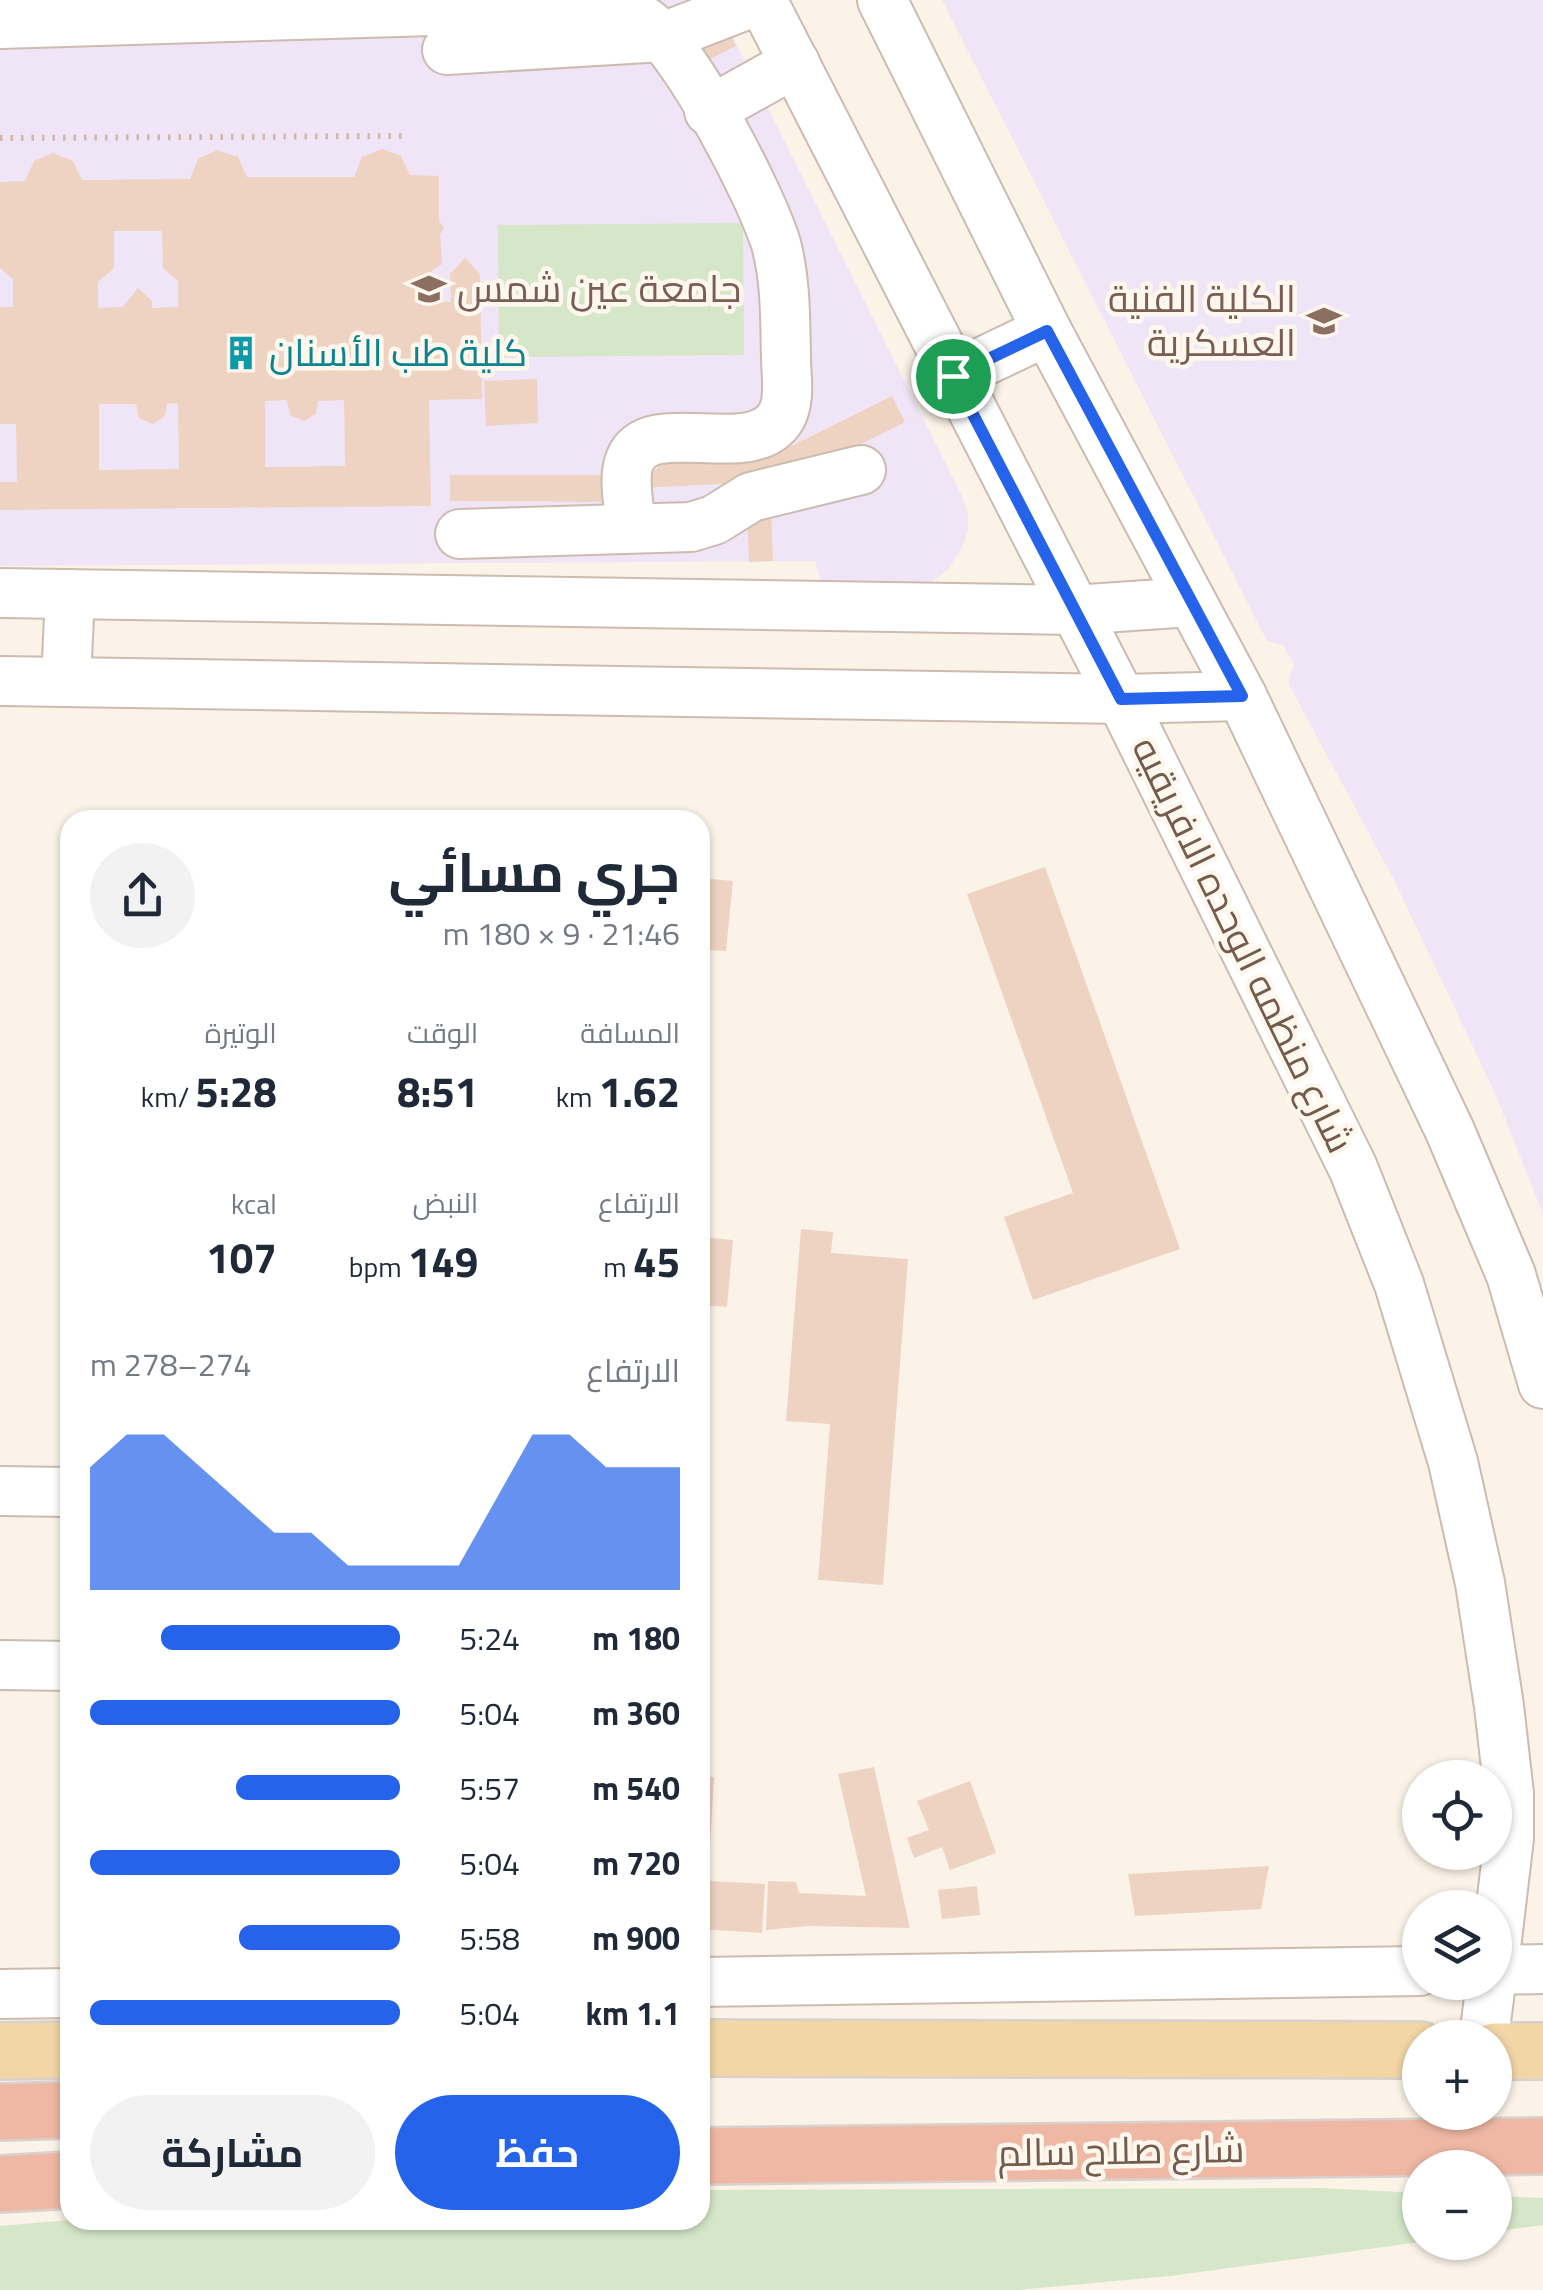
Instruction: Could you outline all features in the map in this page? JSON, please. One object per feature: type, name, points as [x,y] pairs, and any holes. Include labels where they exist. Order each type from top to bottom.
[{"type":"highway","points":[[0,2112],[60,2110]]},
{"type":"highway","name":"شارع صلاح سالم","points":[[710,2156],[1479,2130],[1543,2146]]},
{"type":"highway","points":[[0,2184],[60,2181]]},
{"type":"main road","points":[[710,2048],[1402,2050]]},
{"type":"main road","points":[[0,2051],[60,2050]]},
{"type":"main road","points":[[1512,2050],[1543,2051]]},
{"type":"street","points":[[448,58],[671,48],[761,0]]},
{"type":"street","name":"شارع منظمه الوحده الافريقيه","points":[[761,0],[1121,699],[1353,1168],[1399,1284],[1437,1402],[1480,1583],[1506,1750],[1509,1838],[1503,1890]]},
{"type":"street","points":[[882,0],[1047,331],[1242,696],[1472,1179],[1510,1275],[1543,1384]]},
{"type":"street","points":[[0,24],[598,6],[637,16],[671,48],[710,110],[748,176],[776,246],[784,284],[784,410],[778,422],[755,437],[654,440],[644,444],[630,459],[628,470],[632,528]]},
{"type":"street","points":[[710,110],[795,63]]},
{"type":"street","points":[[953,376],[1047,331]]},
{"type":"street","points":[[460,534],[703,525],[750,497],[862,470]]},
{"type":"street","points":[[0,593],[1074,610],[1190,602]]},
{"type":"street","points":[[66,682],[70,594]]},
{"type":"street","points":[[0,681],[1121,699],[1242,696]]},
{"type":"street","points":[[0,1491],[60,1492]]},
{"type":"street","points":[[0,1666],[60,1666]]},
{"type":"street","points":[[1512,1970],[1543,1970]]},
{"type":"street","points":[[710,1982],[1402,1971]]},
{"type":"street","points":[[0,1994],[60,1993]]},
{"type":"path","points":[[0,138],[402,136]]},
{"type":"shaded area","name":"جامعة عين شمس","points":[[0,0],[714,0],[961,494],[968,512],[968,532],[960,551],[948,569],[932,582],[913,588],[822,584],[815,561],[0,566]]},
{"type":"shaded area","name":"الكلية الفنية العسكرية","points":[[942,0],[1543,0],[1543,1214],[1495,1093],[1394,880],[1288,683],[1294,664],[1283,645],[1267,641]]},
{"type":"green space","points":[[743,223],[744,355],[499,357],[498,225]]},
{"type":"green space","points":[[1319,2188],[1402,2192],[1402,2244],[1170,2276],[1017,2290],[0,2290],[0,2226],[60,2221],[60,2230],[710,2230],[710,2190]]},
{"type":"green space","points":[[1512,2197],[1543,2198],[1543,2225],[1512,2229]]},
{"type":"building","points":[[727,27],[736,46],[704,62],[694,42]]},
{"type":"building","name":"كلية طب الأسنان","points":[[382,149],[401,156],[410,175],[439,176],[439,221],[444,227],[440,235],[442,264],[426,275],[426,302],[451,302],[450,274],[465,258],[480,274],[482,399],[429,400],[431,506],[0,510],[0,482],[17,482],[16,424],[0,424],[0,307],[13,307],[13,279],[0,268],[0,182],[25,181],[34,161],[53,153],[73,161],[82,180],[190,179],[198,159],[217,150],[238,157],[247,177],[354,177],[362,157]],"holes":[[[114,231],[162,231],[163,268],[178,281],[178,307],[152,308],[152,301],[138,288],[123,307],[98,308],[98,282],[114,268]],[[287,400],[290,415],[304,421],[316,414],[318,401],[344,400],[345,466],[265,467],[265,401]],[[178,403],[179,469],[99,470],[99,404],[136,404],[139,418],[153,424],[165,416],[167,404]]]},
{"type":"building","points":[[537,379],[538,423],[486,426],[484,381]]},
{"type":"building","points":[[892,396],[905,422],[787,481],[638,488],[667,458],[773,455]]},
{"type":"building","points":[[450,475],[608,475],[608,502],[450,501]]},
{"type":"building","points":[[747,503],[771,503],[773,561],[749,562]]},
{"type":"building","points":[[1045,867],[1180,1249],[1033,1300],[1004,1217],[1073,1193],[967,894]]},
{"type":"building","points":[[710,879],[733,881],[726,951],[710,950]]},
{"type":"building","points":[[801,1229],[833,1232],[831,1253],[908,1259],[883,1585],[818,1580],[830,1424],[786,1421]]},
{"type":"building","points":[[710,1238],[733,1240],[727,1307],[710,1306]]},
{"type":"building","points":[[874,1767],[910,1928],[808,1926],[766,1930],[768,1881],[796,1882],[799,1893],[866,1896],[838,1774]]},
{"type":"building","points":[[710,1777],[714,1777],[710,1846]]},
{"type":"building","points":[[970,1781],[996,1853],[950,1870],[942,1847],[914,1858],[907,1838],[929,1830],[917,1801]]},
{"type":"building","points":[[1269,1866],[1261,1909],[1135,1916],[1128,1874]]},
{"type":"building","points":[[710,1881],[765,1884],[762,1933],[710,1930]]},
{"type":"building","points":[[977,1886],[980,1915],[942,1919],[938,1890]]},
{"type":"place","name":"جامعة عين شمس","points":[[429,289]]},
{"type":"place","name":"الكلية الفنية العسكرية","points":[[1324,321]]},
{"type":"place","name":"كلية طب الأسنان","points":[[241,353]]},
{"type":"route","points":[[1047,331],[1242,696],[1121,699],[953,376],[1047,331]]}]
